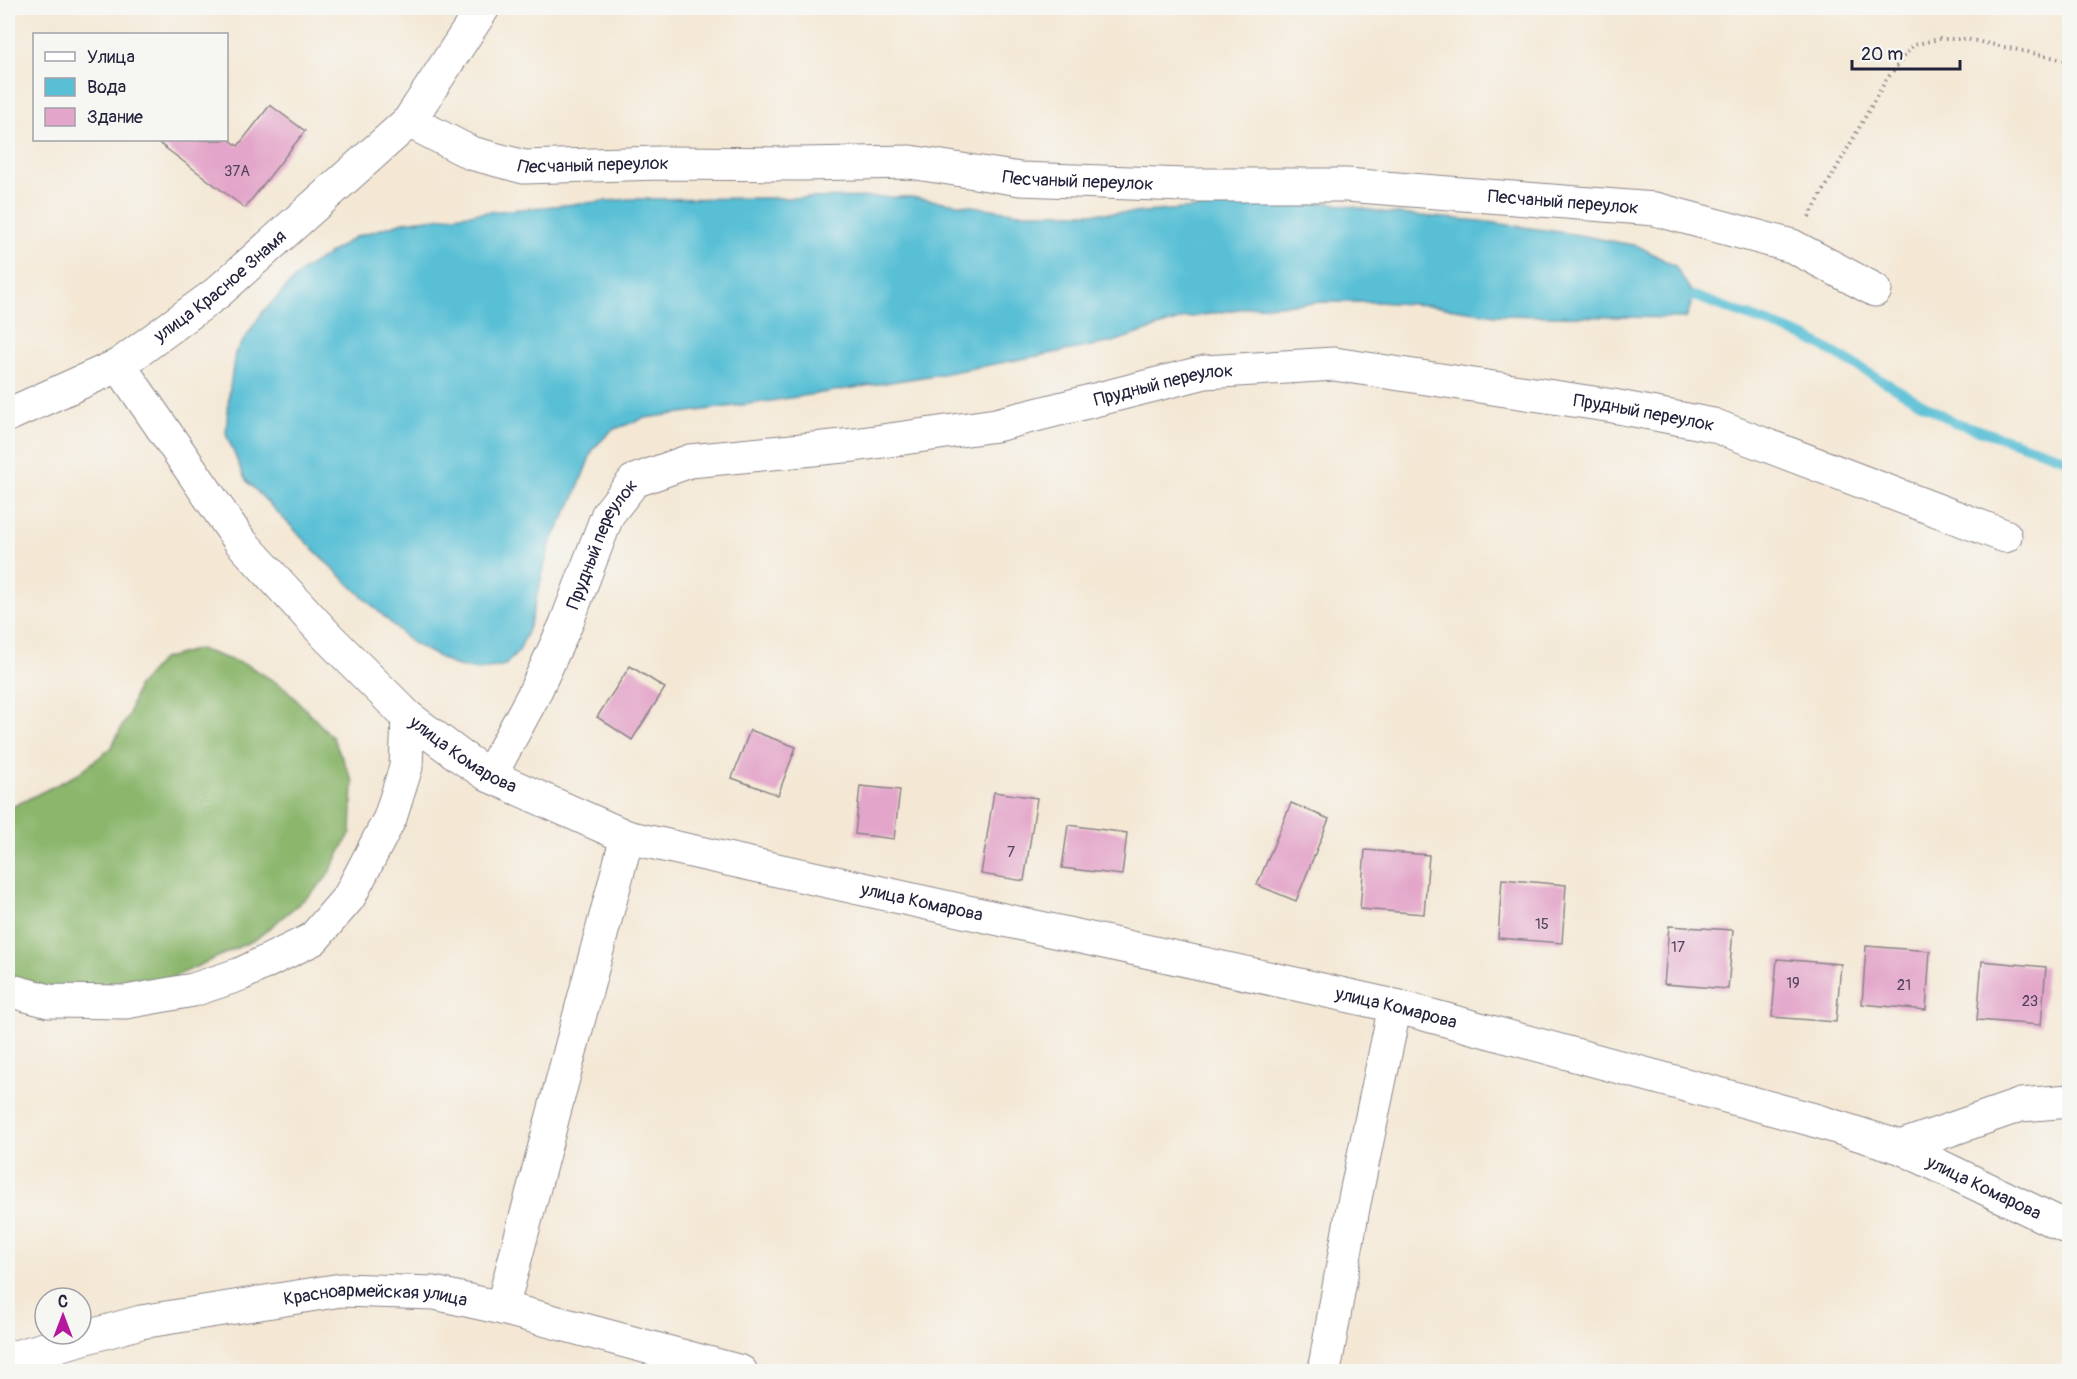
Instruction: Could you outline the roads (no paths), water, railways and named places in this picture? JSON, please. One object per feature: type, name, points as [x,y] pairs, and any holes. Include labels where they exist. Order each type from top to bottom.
[{"type":"street","points":[[409,121],[483,8]]},
{"type":"street","name":"Песчаный переулок","points":[[409,121],[471,153],[524,167],[660,163],[910,162],[1020,179],[1185,185],[1346,185],[1655,209],[1792,246],[1875,290]]},
{"type":"street","name":"улица Красное Знамя","points":[[8,415],[119,365],[217,293],[409,121]]},
{"type":"street","name":"Прудный переулок","points":[[490,776],[533,696],[567,624],[608,514],[634,481],[690,462],[854,445],[996,425],[1205,372],[1334,364],[1613,406],[1713,425],[2005,536]]},
{"type":"street","name":"улица Комарова","points":[[119,365],[240,541],[327,636],[408,717],[490,776],[627,837],[1395,1006],[1814,1120],[1900,1147],[2070,1229]]},
{"type":"street","points":[[8,990],[49,1001],[126,1002],[193,990],[241,974],[314,939],[349,897],[390,818],[406,767],[408,717]]},
{"type":"street","points":[[502,1308],[627,837]]},
{"type":"street","points":[[1324,1371],[1353,1208],[1395,1006]]},
{"type":"street","name":"улица Комарова","points":[[1900,1147],[2021,1105],[2070,1101]]},
{"type":"street","name":"Красноармейская улица","points":[[8,1359],[141,1322],[341,1290],[434,1293],[502,1308],[741,1371]]},
{"type":"water","points":[[910,197],[1019,213],[1132,213],[1259,203],[1330,203],[1388,213],[1480,221],[1638,246],[1675,266],[1694,296],[1686,318],[1496,315],[1426,305],[1378,302],[1322,302],[1251,307],[1185,318],[1113,342],[941,374],[645,418],[612,430],[593,449],[574,498],[550,544],[530,624],[519,651],[505,665],[478,670],[454,665],[412,643],[326,562],[245,479],[226,434],[235,353],[262,313],[302,271],[355,237],[404,222],[629,199]]},
{"type":"waterway","points":[[1694,296],[1808,338],[1954,422],[2070,460]]}]
